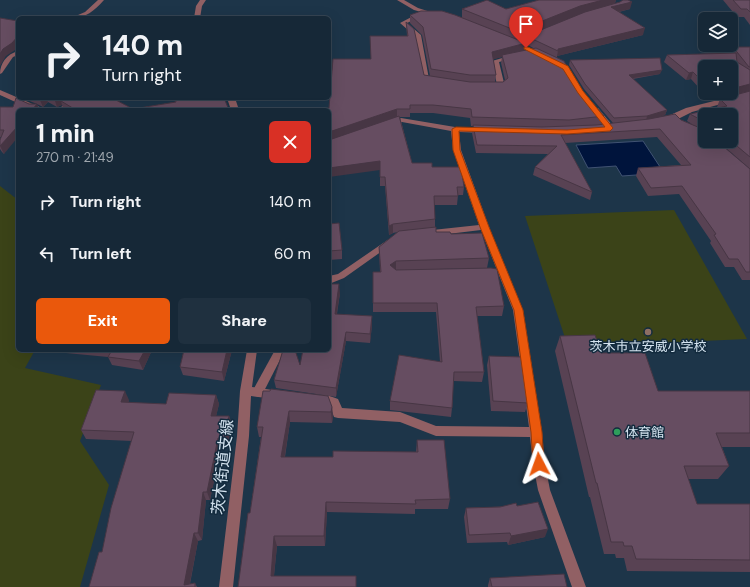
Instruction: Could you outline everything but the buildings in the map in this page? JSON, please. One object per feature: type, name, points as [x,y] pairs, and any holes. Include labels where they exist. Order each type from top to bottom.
[{"type":"street","points":[[79,16],[87,13],[101,0]]},
{"type":"street","points":[[197,16],[199,6],[203,0]]},
{"type":"street","points":[[400,0],[410,6],[439,15]]},
{"type":"street","points":[[426,12],[403,23],[418,35],[426,82],[440,83]]},
{"type":"street","points":[[517,43],[545,32]]},
{"type":"street","points":[[0,72],[11,56],[16,54]]},
{"type":"street","points":[[485,87],[501,87],[496,61],[522,56]]},
{"type":"street","points":[[0,92],[16,99]]},
{"type":"street","points":[[660,121],[674,117],[689,110],[750,94]]},
{"type":"street","points":[[17,100],[35,108]]},
{"type":"street","points":[[64,108],[78,100]]},
{"type":"street","points":[[590,104],[610,128]]},
{"type":"street","points":[[674,117],[682,124]]},
{"type":"street","points":[[380,128],[401,120],[456,129],[496,131]]},
{"type":"street","points":[[456,129],[457,150],[499,272],[518,310],[536,432],[539,464],[544,490],[580,587]]},
{"type":"street","points":[[411,235],[484,227]]},
{"type":"street","points":[[331,279],[342,276],[396,236]]},
{"type":"street","name":"茨木街道支線","points":[[226,587],[243,436],[252,391],[252,352]]},
{"type":"street","points":[[279,352],[252,391],[289,396]]},
{"type":"street","points":[[304,398],[334,402],[338,413],[400,417],[436,431],[536,432]]},
{"type":"green space","points":[[0,186],[16,198],[16,352],[34,352],[25,368],[101,385],[80,441],[109,485],[80,587],[0,587]]},
{"type":"green space","points":[[674,210],[747,339],[568,347],[525,216]]},
{"type":"water","points":[[643,141],[664,173],[622,176],[616,166],[588,168],[576,145]]},
{"type":"place","name":"茨木市立安威小学校","points":[[648,332]]},
{"type":"place","name":"体育館","points":[[617,432]]},
{"type":"route","points":[[526,48],[566,67],[580,91],[610,128],[567,132],[456,129],[457,150],[484,227],[518,310],[536,432],[539,464]]}]
